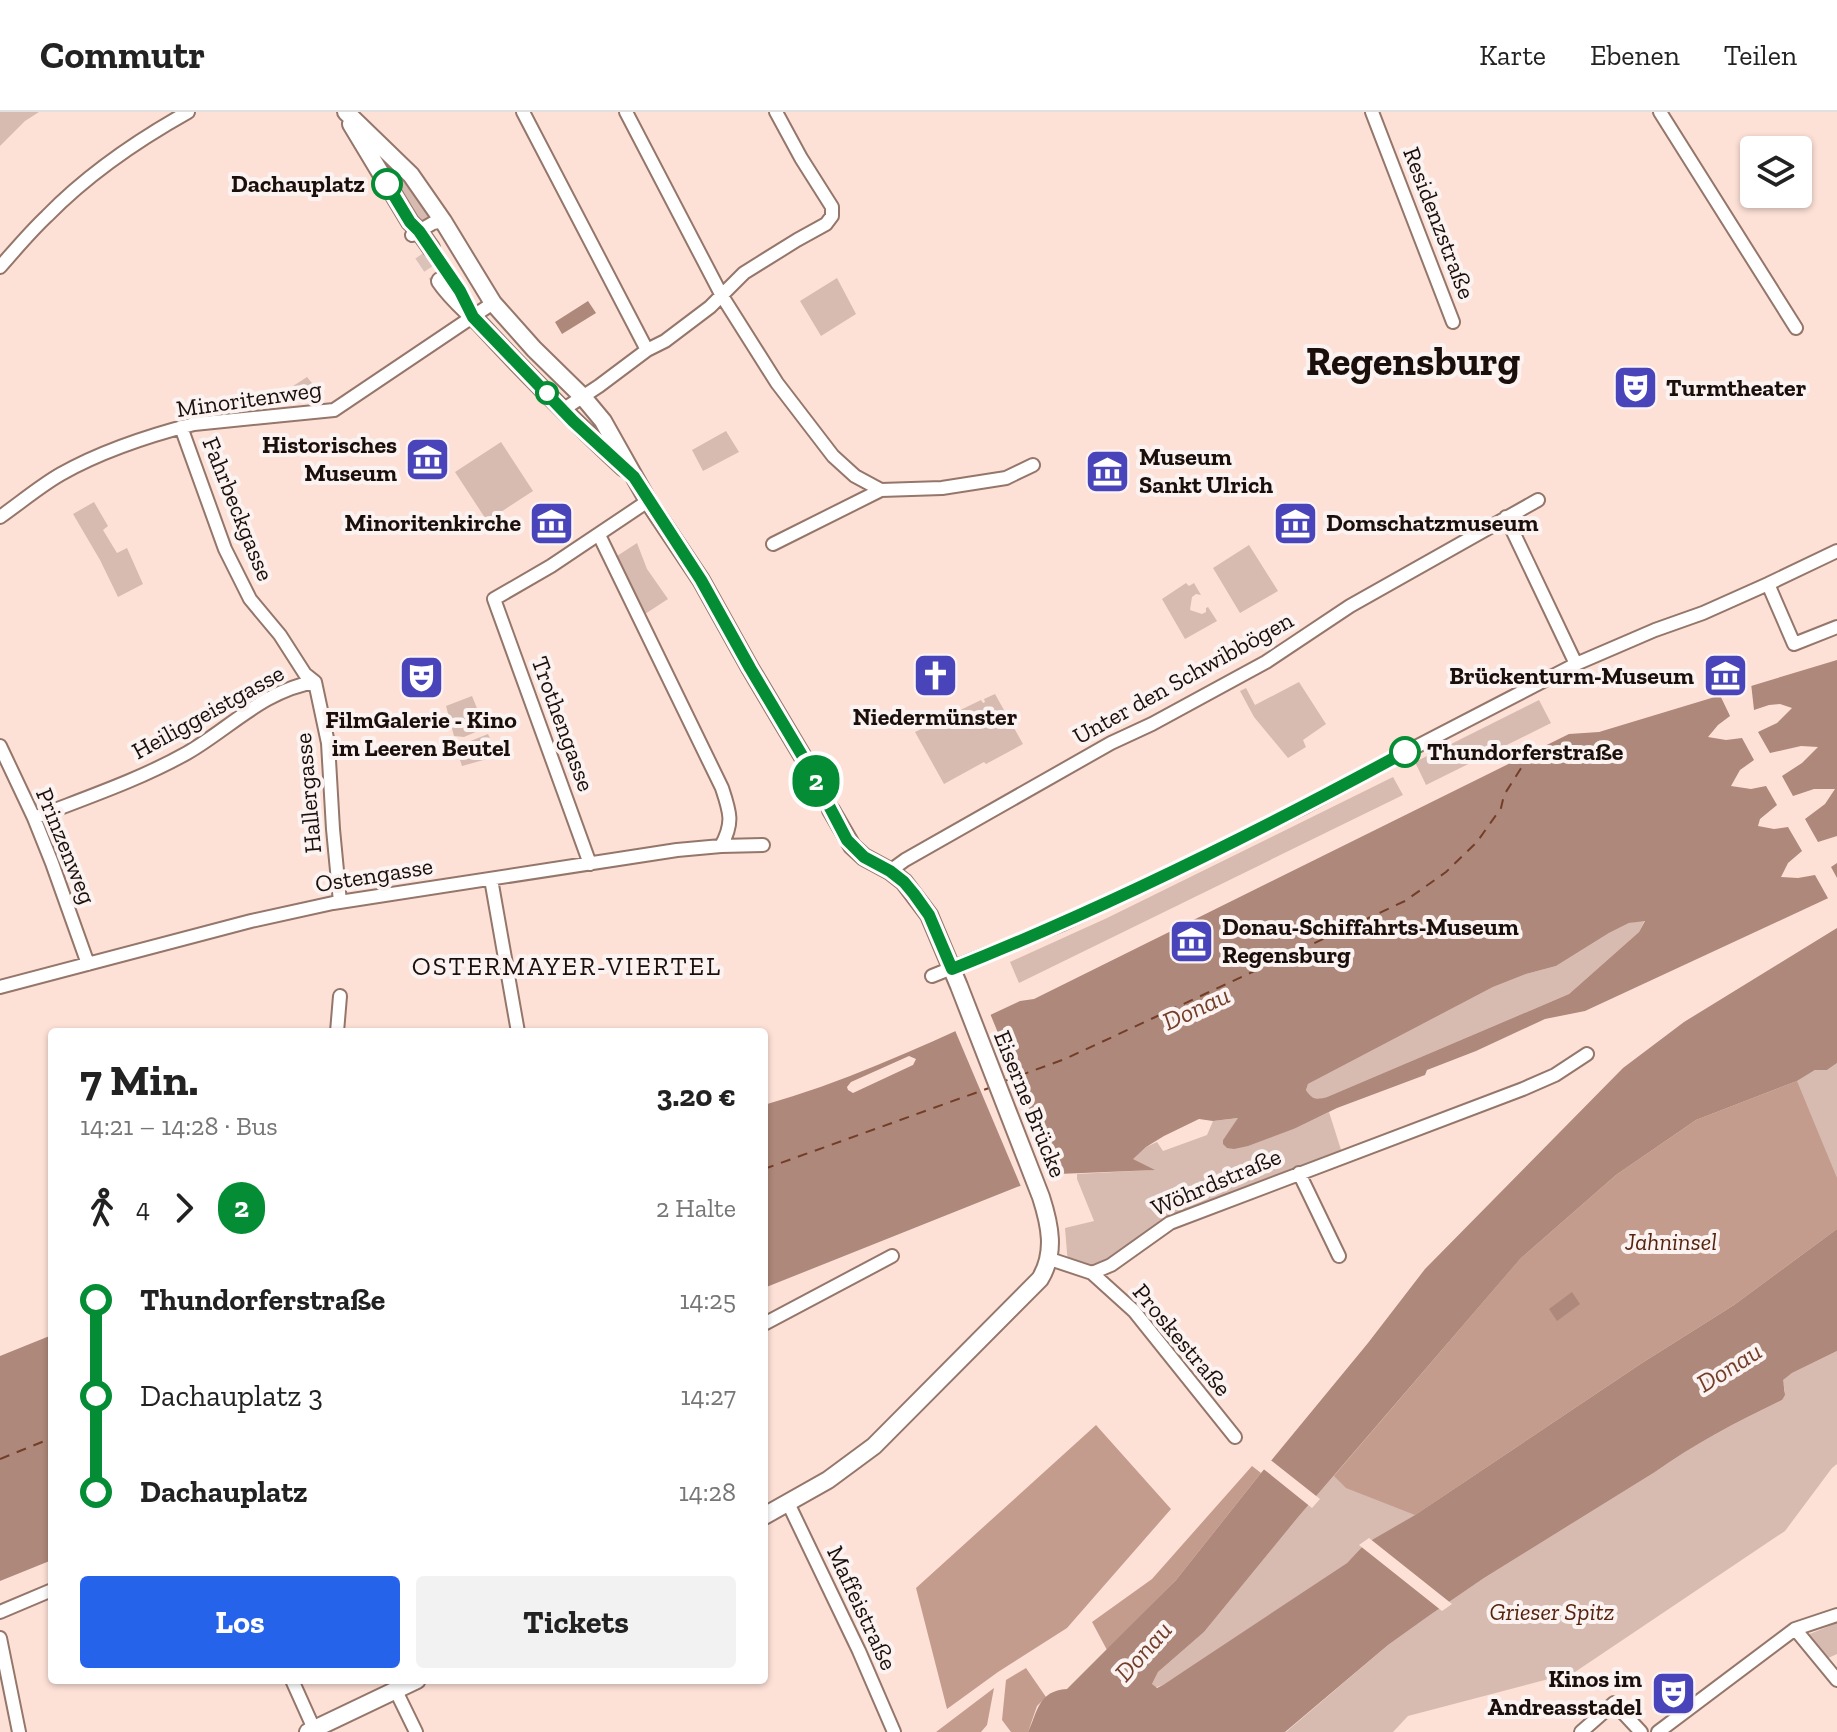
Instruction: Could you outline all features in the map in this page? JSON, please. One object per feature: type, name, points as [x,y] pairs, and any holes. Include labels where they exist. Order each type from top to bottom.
[{"type":"street","points":[[0,267],[48,214],[90,179],[145,137],[188,112]]},
{"type":"street","points":[[345,112],[411,175],[493,303],[603,421],[648,501],[714,602],[806,762]]},
{"type":"street","points":[[345,112],[426,251]]},
{"type":"street","points":[[523,112],[647,350]]},
{"type":"street","points":[[626,112],[722,296],[777,383],[833,456],[855,476],[881,490]]},
{"type":"street","points":[[564,409],[710,307],[744,273],[826,224],[832,216],[832,207],[776,112]]},
{"type":"street","name":"Residenzstraße","points":[[1372,112],[1453,322]]},
{"type":"street","points":[[1660,112],[1796,328]]},
{"type":"street","points":[[414,229],[443,221]]},
{"type":"street","points":[[445,278],[473,317],[634,477]]},
{"type":"street","name":"Minoritenweg","points":[[0,517],[60,475],[108,453],[181,427],[334,410],[493,303]]},
{"type":"street","name":"Fahrbeckgasse","points":[[181,427],[220,535],[250,599],[280,635],[305,674],[315,682]]},
{"type":"street","points":[[773,544],[881,490],[942,488],[989,482],[1033,465]]},
{"type":"street","name":"Unter den Schwibbögen","points":[[890,871],[1111,743],[1266,662],[1350,606],[1538,500]]},
{"type":"street","points":[[648,501],[599,535],[722,788],[730,824],[721,846]]},
{"type":"street","points":[[1506,517],[1576,664]]},
{"type":"street","name":"Trothengasse","points":[[590,864],[494,599],[599,535]]},
{"type":"street","points":[[932,976],[1062,924],[1188,864],[1306,806],[1576,664],[1703,613],[1837,551]]},
{"type":"street","points":[[1768,584],[1794,644],[1837,627]]},
{"type":"street","name":"Heiliggeistgasse","points":[[34,818],[187,753],[250,709],[296,685],[315,682]]},
{"type":"street","name":"Hallergasse","points":[[315,682],[328,743],[340,902]]},
{"type":"street","name":"Prinzenweg","points":[[0,746],[34,818],[88,964]]},
{"type":"street","name":"Eiserne Brücke","points":[[831,810],[847,840],[864,857],[904,882],[924,908],[952,969],[1039,1192],[1050,1232],[1050,1259]]},
{"type":"street","name":"Ostengasse","points":[[0,987],[251,921],[340,902],[677,850],[763,845]]},
{"type":"street","points":[[491,879],[520,1028]]},
{"type":"street","points":[[337,1028],[340,996]]},
{"type":"street","name":"Wöhrdstraße","points":[[1092,1273],[1111,1265],[1170,1223],[1523,1089],[1555,1075],[1587,1054]]},
{"type":"street","points":[[1299,1173],[1339,1256]]},
{"type":"street","points":[[768,1322],[892,1256]]},
{"type":"street","points":[[768,1514],[828,1480],[874,1446],[1040,1279],[1050,1259],[1092,1273]]},
{"type":"street","name":"Proskestraße","points":[[1092,1273],[1134,1311],[1235,1437]]},
{"type":"street","name":"Maffeistraße","points":[[788,1503],[894,1732]]},
{"type":"street","points":[[0,1612],[48,1592]]},
{"type":"street","points":[[1658,1732],[1795,1629],[1837,1615]]},
{"type":"street","points":[[1795,1629],[1837,1680]]},
{"type":"street","points":[[0,1638],[19,1732]]},
{"type":"street","points":[[294,1684],[311,1730],[409,1684]]},
{"type":"street","points":[[396,1691],[416,1732]]},
{"type":"street","points":[[1581,1732],[1614,1703],[1641,1732]]},
{"type":"green space","points":[[0,112],[39,112],[25,121],[0,146]]},
{"type":"green space","points":[[389,165],[413,190],[433,218],[421,224]]},
{"type":"green space","points":[[837,278],[856,314],[821,336],[800,301]]},
{"type":"green space","points":[[307,377],[316,388],[315,401],[312,401],[310,391],[244,399],[243,396],[287,390]]},
{"type":"green space","points":[[726,431],[739,452],[703,471],[692,450]]},
{"type":"green space","points":[[501,442],[533,491],[487,521],[455,472]]},
{"type":"green space","points":[[94,502],[108,526],[103,530],[117,553],[127,548],[143,584],[118,597],[73,514]]},
{"type":"green space","points":[[637,543],[647,569],[668,599],[645,614],[617,556]]},
{"type":"green space","points":[[1249,545],[1278,591],[1240,613],[1213,568]]},
{"type":"green space","points":[[1186,583],[1189,586],[1194,583],[1201,595],[1192,597],[1190,610],[1202,614],[1208,607],[1217,621],[1185,639],[1162,599]]},
{"type":"green space","points":[[1299,682],[1326,724],[1303,740],[1306,747],[1288,758],[1254,717],[1240,691],[1246,688],[1255,705]]},
{"type":"green space","points":[[995,694],[1023,744],[944,784],[915,732],[981,700],[983,703],[984,699]]},
{"type":"green space","points":[[472,696],[485,728],[464,737],[454,736],[446,706]]},
{"type":"green space","points":[[1539,700],[1551,723],[1426,785],[1415,762]]},
{"type":"green space","points":[[488,734],[498,756],[462,766],[460,760],[470,750],[468,742]]},
{"type":"green space","points":[[1393,777],[1403,795],[1019,983],[1010,962],[1107,918]]},
{"type":"green space","points":[[1645,920],[1639,932],[1569,994],[1327,1097],[1317,1100],[1310,1097],[1306,1090],[1308,1084],[1493,987],[1556,966],[1609,933],[1629,923]]},
{"type":"green space","name":"Jahninsel","points":[[1837,1063],[1837,1229],[1415,1515],[1362,1547],[1347,1563],[1193,1666],[1154,1688],[1152,1684],[1158,1672],[1204,1632],[1299,1516],[1521,1258],[1797,1081],[1815,1070],[1827,1070]]},
{"type":"green space","name":"Jahninsel","points":[[1797,1081],[1837,1178],[1837,1229],[1734,1305],[1415,1515],[1346,1488],[1334,1476],[1521,1258],[1616,1175],[1696,1120]]},
{"type":"green space","points":[[1329,1112],[1343,1156],[1170,1223],[1092,1273],[1068,1265],[1065,1228],[1094,1221],[1077,1174],[1153,1170],[1132,1159],[1157,1142],[1163,1151],[1207,1135],[1213,1121],[1239,1118],[1223,1140],[1296,1128]]},
{"type":"green space","name":"Grieser Spitz","points":[[1837,1351],[1837,1464],[1785,1531],[1575,1672],[1408,1716],[1393,1732],[1286,1732],[1388,1645],[1430,1615],[1685,1452],[1782,1400],[1785,1391],[1782,1380]]},
{"type":"green space","points":[[1096,1425],[1171,1509],[1067,1628],[947,1709],[916,1588]]},
{"type":"green space","points":[[1252,1466],[1261,1473],[1176,1580],[1107,1650],[1092,1622],[1152,1579]]},
{"type":"green space","points":[[1837,1623],[1837,1654],[1826,1659],[1807,1635]]},
{"type":"green space","points":[[1026,1668],[1046,1697],[1037,1706],[1028,1732],[1011,1732],[1002,1720],[1006,1680]]},
{"type":"green space","points":[[994,1688],[987,1725],[981,1732],[936,1732]]},
{"type":"water","points":[[588,301],[596,313],[562,334],[555,322]]},
{"type":"water","name":"Donau","points":[[1837,660],[1837,894],[1585,1011],[1545,1019],[1427,1070],[1425,1075],[1248,1146],[1234,1149],[1223,1144],[1238,1118],[1199,1119],[1164,1136],[1133,1159],[1155,1170],[1058,1174],[1017,1187],[768,1286],[768,1104],[862,1071],[1020,1001],[1034,999],[1569,734],[1599,732]],"holes":[[[1645,921],[1639,932],[1569,994],[1327,1097],[1315,1098],[1306,1090],[1308,1084],[1493,987],[1556,966],[1609,933],[1629,923]]]},
{"type":"water","name":"Donau","points":[[1837,928],[1837,1063],[1827,1070],[1815,1070],[1797,1081],[1696,1120],[1616,1175],[1521,1258],[1299,1516],[1204,1632],[1158,1672],[1152,1684],[1157,1688],[1163,1685],[1347,1563],[1372,1540],[1415,1515],[1734,1305],[1837,1229],[1837,1351],[1783,1380],[1785,1395],[1782,1400],[1685,1452],[1430,1615],[1388,1645],[1285,1732],[1028,1732],[1040,1703],[1050,1694],[1067,1689],[1176,1580],[1425,1269],[1623,1068],[1684,1022]]},
{"type":"water","points":[[1572,1292],[1580,1304],[1557,1321],[1549,1309]]},
{"type":"water","points":[[48,1337],[48,1562],[0,1581],[0,1356]]},
{"type":"pier","points":[[1751,683],[1754,710],[1780,704],[1792,708],[1777,723],[1758,732],[1770,753],[1801,746],[1818,747],[1802,763],[1782,776],[1793,796],[1814,789],[1835,789],[1825,804],[1805,819],[1818,842],[1837,836],[1837,863],[1831,867],[1837,878],[1837,899],[1828,903],[1815,875],[1781,877],[1788,863],[1802,851],[1788,827],[1774,829],[1758,826],[1760,819],[1777,805],[1766,786],[1751,789],[1731,786],[1740,770],[1754,760],[1742,738],[1726,740],[1708,737],[1730,716],[1719,693]]},
{"type":"pier","points":[[989,1011],[1058,1179],[1022,1189],[954,1028]]},
{"type":"pier","points":[[909,1056],[916,1059],[913,1065],[853,1093],[848,1090],[851,1082]]},
{"type":"pier","points":[[1268,1458],[1320,1499],[1312,1508],[1261,1467]]},
{"type":"pier","points":[[1369,1538],[1452,1604],[1442,1611],[1359,1545]]},
{"type":"ferry route","points":[[1002,1082],[1065,1059],[1405,901],[1446,872],[1477,842],[1501,808],[1504,795],[1530,754]]},
{"type":"ferry route","points":[[768,1168],[989,1088]]},
{"type":"ferry route","points":[[0,1459],[48,1440]]},
{"type":"tunnel","points":[[422,254],[440,281]]},
{"type":"tunnel","points":[[806,762],[831,810]]},
{"type":"bus line","name":"2","points":[[387,184],[410,222],[460,291],[473,317],[573,421],[634,477],[714,602],[847,840],[864,857],[904,882],[914,894],[929,915],[952,969],[1062,924],[1188,864],[1306,806],[1405,752]]},
{"type":"place","name":"Dachauplatz","points":[[387,184]]},
{"type":"place","name":"Turmtheater","points":[[1635,388]]},
{"type":"place","name":"Historisches Museum","points":[[428,459]]},
{"type":"place","name":"Museum Sankt Ulrich","points":[[1108,471]]},
{"type":"place","name":"Minoritenkirche","points":[[552,523]]},
{"type":"place","name":"Domschatzmuseum","points":[[1295,523]]},
{"type":"place","name":"Niedermünster","points":[[935,675]]},
{"type":"place","name":"Brückenturm-Museum","points":[[1725,676]]},
{"type":"place","name":"FilmGalerie - Kino im Leeren Beutel","points":[[421,678]]},
{"type":"place","name":"Thundorferstraße","points":[[1405,752]]},
{"type":"place","name":"Donau-Schiffahrts-Museum Regensburg","points":[[1191,941]]},
{"type":"place","name":"Kinos im Andreasstadel","points":[[1673,1693]]},
{"type":"district","name":"Regensburg","points":[[1413,361]]},
{"type":"district","name":"OSTERMAYER-VIERTEL","points":[[567,966]]}]
